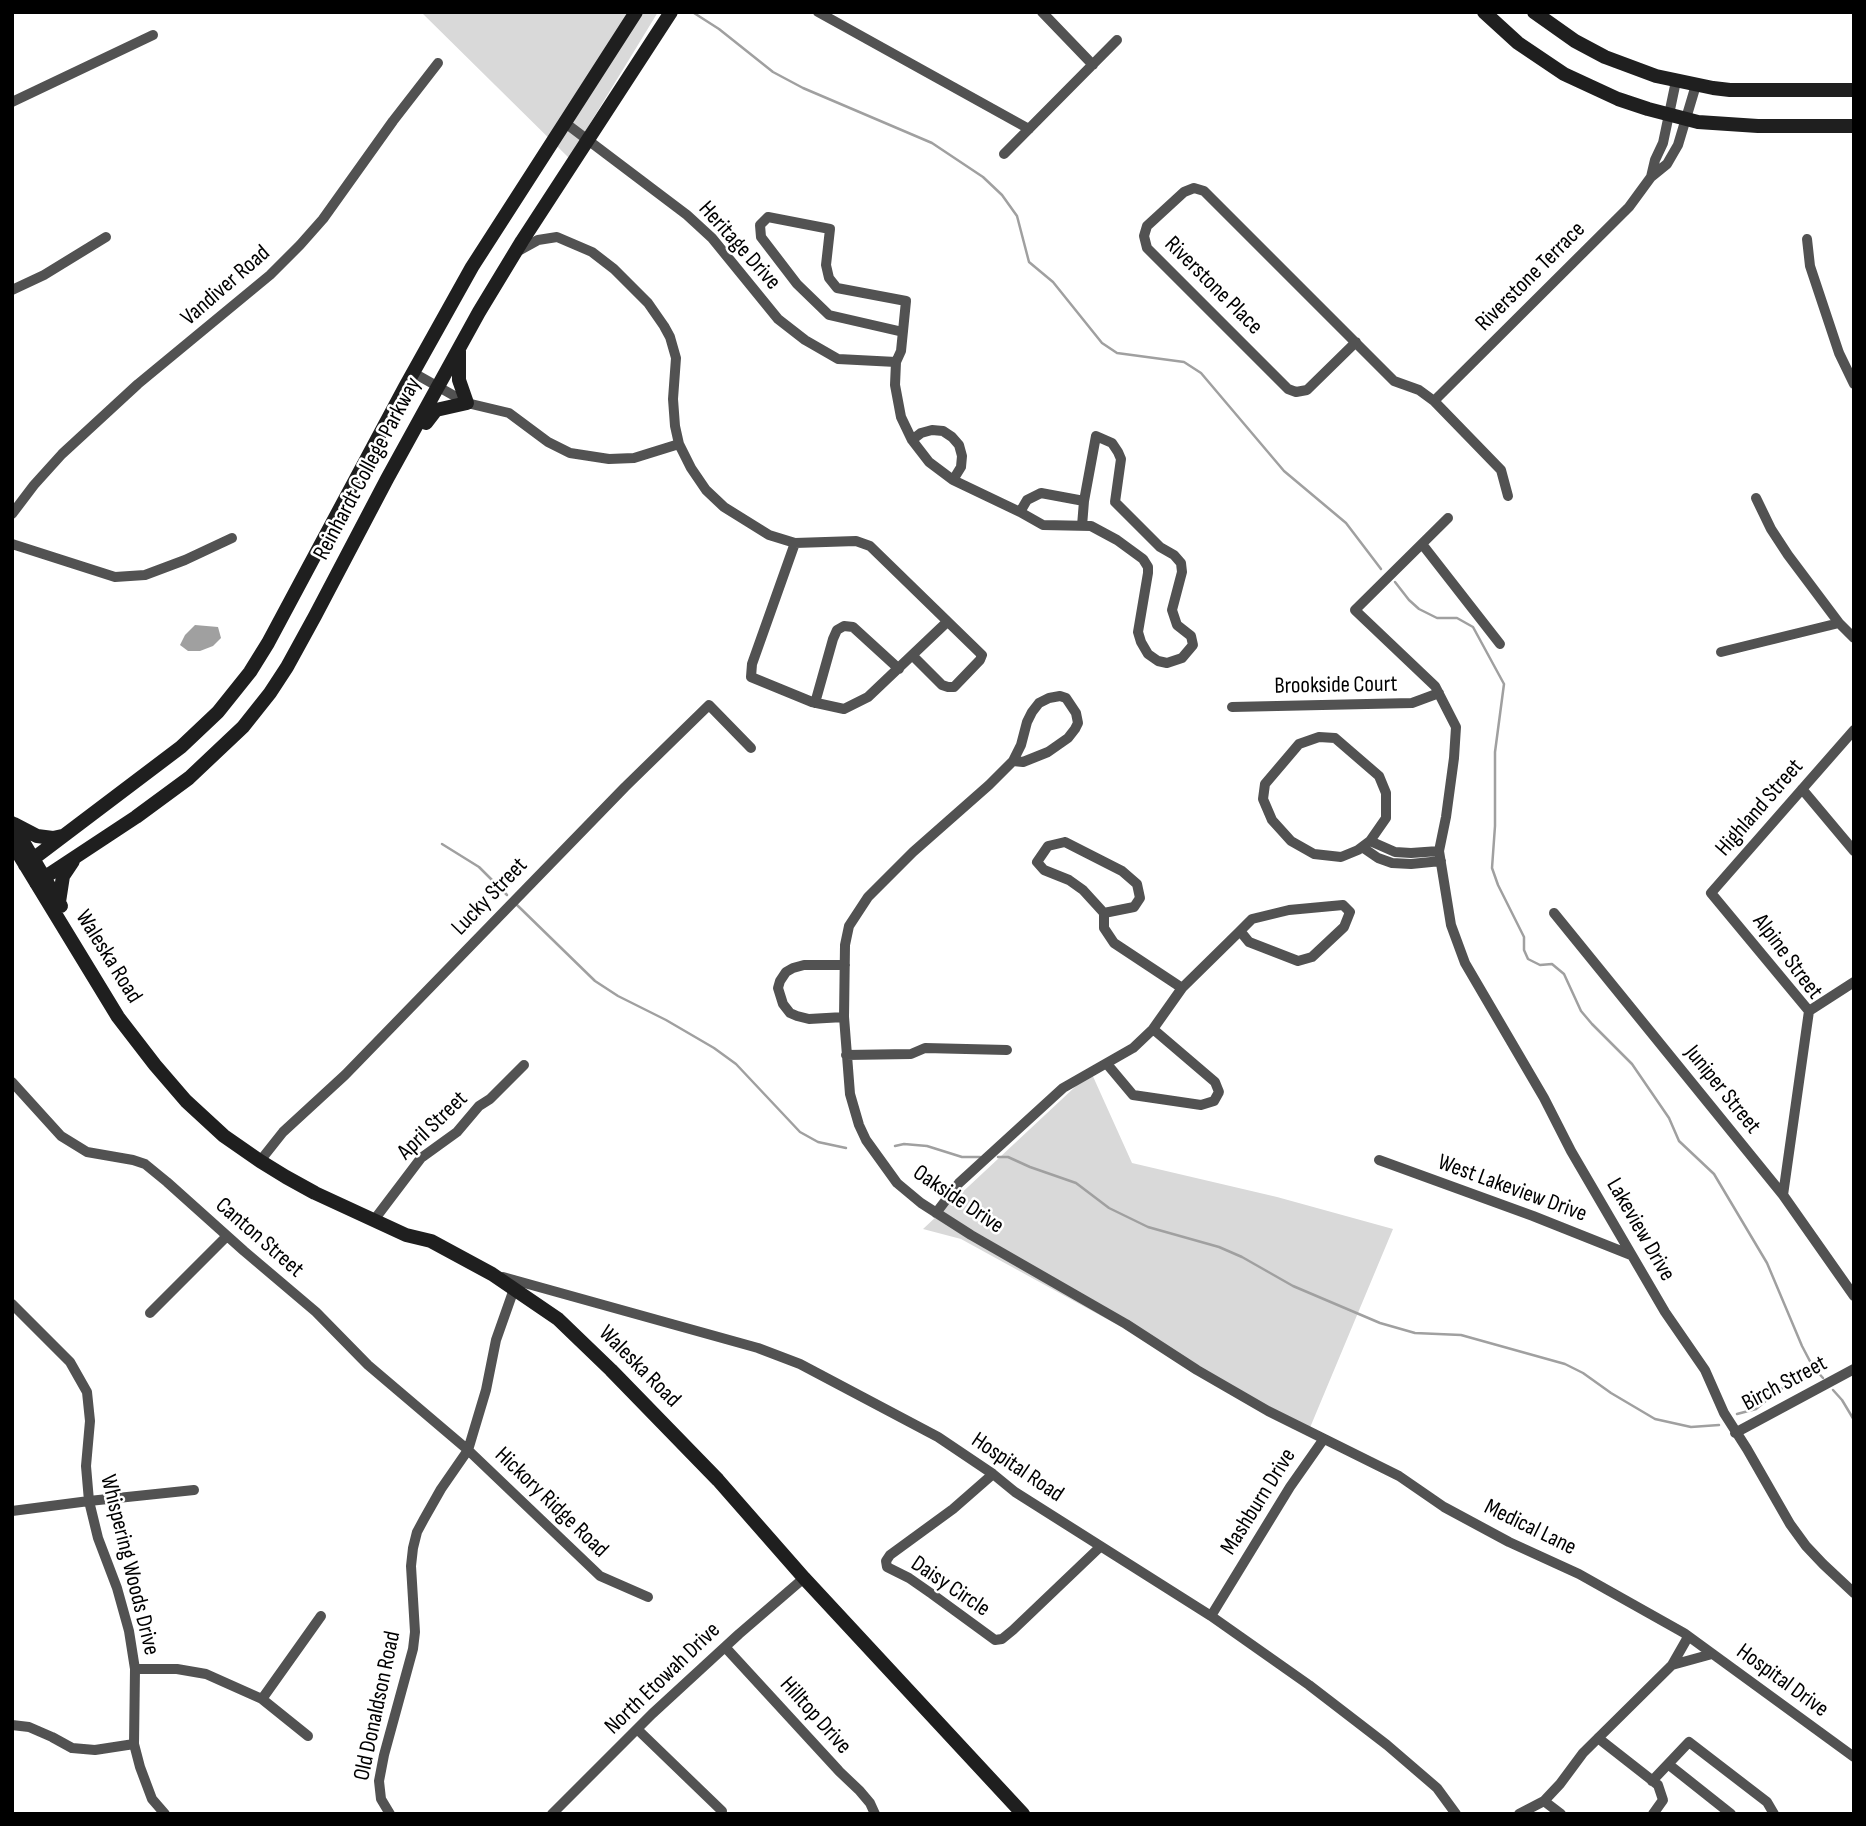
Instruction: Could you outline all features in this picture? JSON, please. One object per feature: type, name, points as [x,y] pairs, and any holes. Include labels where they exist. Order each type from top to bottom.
[{"type":"street","name":"Reinhardt College Parkway","points":[[29,862],[181,747],[218,712],[240,685],[268,643],[412,372],[472,267],[636,12]]},
{"type":"street","name":"Reinhardt College Parkway","points":[[40,880],[146,810],[189,778],[243,727],[270,693],[288,667],[437,387],[514,254],[671,12]]},
{"type":"street","points":[[818,12],[1029,129]]},
{"type":"street","points":[[1042,12],[1093,65]]},
{"type":"street","points":[[1484,12],[1518,44],[1564,74],[1618,99],[1669,115],[1698,122],[1758,126],[1854,126]]},
{"type":"street","points":[[1534,12],[1561,32],[1605,57],[1676,81],[1747,91],[1854,90]]},
{"type":"street","points":[[12,102],[153,35]]},
{"type":"street","points":[[1004,154],[1117,40]]},
{"type":"street","name":"Vandiver Road","points":[[12,514],[62,454],[138,384],[270,275],[300,245],[323,219],[438,62]]},
{"type":"street","name":"Riverstone Terrace","points":[[1651,177],[1663,143],[1676,81]]},
{"type":"street","name":"Riverstone Terrace","points":[[1434,401],[1629,207],[1651,177],[1667,164],[1678,145],[1696,85]]},
{"type":"street","name":"Heritage Drive","points":[[564,122],[687,215],[712,238],[778,319],[805,340],[838,359],[895,362]]},
{"type":"street","name":"Riverstone Place","points":[[1356,342],[1307,390],[1296,392],[1288,389],[1146,248],[1144,236],[1147,226],[1184,192],[1194,188],[1204,191],[1356,342],[1394,381],[1419,390],[1434,401],[1501,470],[1507,496]]},
{"type":"street","points":[[903,332],[829,314],[797,284],[761,237],[760,225],[768,218],[830,229],[826,265],[829,278],[837,288],[906,301],[903,332],[901,351],[895,362],[897,405],[912,440],[929,462],[953,480],[1043,525],[1082,526],[1091,526],[1117,540],[1143,559],[1148,573],[1138,632],[1141,642],[1148,653],[1158,661],[1167,663],[1182,658],[1193,645],[1191,636],[1177,625],[1172,610],[1182,572],[1181,564],[1115,502],[1121,459],[1112,443],[1100,436],[1096,436],[1092,450],[1082,526]]},
{"type":"street","points":[[12,290],[44,275],[106,237]]},
{"type":"street","points":[[514,254],[530,243],[557,237],[592,252],[614,268],[648,303],[670,337],[676,358],[673,399],[679,444],[706,491],[724,507],[769,535],[795,543],[856,541],[870,546],[982,655],[954,687],[942,685],[914,656]]},
{"type":"street","points":[[1807,239],[1810,266],[1839,352],[1854,384]]},
{"type":"street","points":[[460,346],[459,380],[467,403]]},
{"type":"street","points":[[412,372],[467,403],[509,413],[548,442],[570,453],[634,458],[679,444]]},
{"type":"street","points":[[387,479],[436,410],[467,403]]},
{"type":"street","points":[[912,440],[921,433],[932,430],[943,431],[952,437],[959,445],[962,456],[961,467],[953,480]]},
{"type":"street","points":[[1020,512],[1027,500],[1041,493],[1084,501]]},
{"type":"street","points":[[1756,498],[1788,555],[1839,623],[1854,638]]},
{"type":"street","points":[[1448,518],[1422,544],[1500,644]]},
{"type":"street","points":[[12,544],[115,577],[145,575],[232,538]]},
{"type":"street","points":[[795,543],[752,664],[751,677],[815,703],[844,709],[868,697],[947,622]]},
{"type":"street","name":"Lakeview Drive","points":[[1422,544],[1355,610],[1435,686],[1455,727],[1454,758],[1440,856],[1451,925],[1465,963],[1665,1312],[1705,1370],[1735,1433],[1790,1524],[1823,1564],[1854,1593]]},
{"type":"street","points":[[1721,652],[1839,623]]},
{"type":"street","points":[[815,703],[832,639],[837,630],[844,626],[853,627],[899,669]]},
{"type":"street","name":"Brookside Court","points":[[1232,707],[1412,703],[1439,693]]},
{"type":"street","name":"Oakside Drive","points":[[1013,761],[1023,762],[1048,752],[1068,738],[1078,723],[1076,713],[1066,698],[1049,698],[1040,703],[1027,722],[1021,745],[1013,761],[868,897],[849,926],[845,944],[844,1017],[850,1094],[859,1125],[866,1140],[897,1183],[936,1213],[1126,1324],[1197,1370],[1323,1440]]},
{"type":"street","name":"Lucky Street","points":[[260,1161],[283,1132],[355,1065],[625,787],[709,705],[751,748]]},
{"type":"street","name":"Highland Street","points":[[1727,912],[1711,893],[1854,730]]},
{"type":"street","points":[[1319,737],[1335,738],[1379,776],[1386,793],[1386,818],[1366,844],[1341,857],[1314,854],[1291,841],[1272,820],[1263,799],[1265,784],[1299,744],[1319,737]]},
{"type":"street","points":[[1802,789],[1854,851]]},
{"type":"street","points":[[12,823],[37,836],[62,836]]},
{"type":"street","points":[[12,823],[40,880]]},
{"type":"street","points":[[1104,913],[1134,907],[1140,898],[1138,884],[1122,871],[1065,842],[1048,846],[1037,862],[1044,870],[1069,880],[1083,890],[1104,913],[1104,928],[1114,943],[1182,988]]},
{"type":"street","points":[[12,843],[29,862]]},
{"type":"street","points":[[1366,844],[1378,858],[1392,863],[1411,864],[1440,856]]},
{"type":"street","points":[[59,902],[63,876],[76,857]]},
{"type":"street","name":"Waleska Road","points":[[40,880],[59,902],[145,1053]]},
{"type":"street","name":"Waleska Road","points":[[40,880],[118,1017],[186,1101],[224,1136],[260,1161],[315,1193],[406,1235],[431,1241],[492,1274],[558,1319],[718,1480],[804,1578],[1023,1814]]},
{"type":"street","points":[[936,1213],[959,1183],[1063,1088],[1129,1052],[1153,1029],[1182,988],[1252,919],[1289,910],[1343,905],[1350,912],[1343,927],[1312,957],[1298,961],[1249,942],[1240,931]]},
{"type":"street","name":"Alpine Street","points":[[1727,912],[1809,1011],[1783,1195]]},
{"type":"street","name":"Juniper Street","points":[[1553,913],[1783,1195],[1854,1296]]},
{"type":"street","points":[[844,1017],[809,1019],[790,1013],[783,1004],[778,988],[786,972],[793,968],[804,965],[845,965]]},
{"type":"street","points":[[1809,1011],[1854,982]]},
{"type":"street","points":[[1107,1064],[1133,1095],[1202,1105],[1214,1101],[1219,1092],[1215,1082],[1153,1029]]},
{"type":"street","points":[[846,1055],[911,1054],[925,1048],[1007,1050]]},
{"type":"street","name":"April Street","points":[[374,1220],[421,1158],[457,1132],[479,1106],[491,1099],[524,1065]]},
{"type":"street","name":"Canton Street","points":[[12,1082],[61,1136],[87,1152],[145,1164],[316,1312],[368,1365],[468,1450]]},
{"type":"street","name":"West Lakeview Drive","points":[[1380,1160],[1632,1255]]},
{"type":"street","points":[[150,1313],[226,1236]]},
{"type":"street","name":"Hospital Road","points":[[492,1274],[758,1348],[800,1364],[938,1437],[1015,1492],[1211,1616],[1309,1685],[1387,1745],[1437,1788],[1456,1814]]},
{"type":"street","name":"Old Donaldson Road","points":[[390,1814],[381,1799],[379,1782],[413,1649],[413,1548],[424,1519],[468,1450],[486,1390],[496,1340],[514,1289]]},
{"type":"street","name":"Whispering Woods Drive","points":[[12,1304],[71,1362],[87,1392],[90,1421],[86,1466],[89,1501],[98,1538],[130,1631],[135,1669],[134,1744],[152,1799],[165,1814]]},
{"type":"street","name":"Birch Street","points":[[1735,1433],[1854,1369]]},
{"type":"street","name":"Mashburn Drive","points":[[1211,1616],[1290,1487],[1323,1440],[1355,1454]]},
{"type":"street","name":"Hickory Ridge Road","points":[[468,1450],[600,1576],[648,1597]]},
{"type":"street","name":"Medical Lane","points":[[1355,1454],[1399,1476],[1444,1507],[1509,1542],[1579,1574],[1688,1637]]},
{"type":"street","name":"Daisy Circle","points":[[993,1474],[953,1509],[890,1555],[886,1561],[887,1567],[909,1578],[995,1640],[1002,1639],[1013,1630],[1100,1547]]},
{"type":"street","points":[[12,1511],[194,1490]]},
{"type":"street","name":"North Etowah Drive","points":[[552,1814],[637,1729],[804,1578]]},
{"type":"street","points":[[262,1699],[321,1616]]},
{"type":"street","points":[[1519,1814],[1544,1801],[1598,1738],[1672,1665],[1688,1637]]},
{"type":"street","name":"Hospital Drive","points":[[1688,1637],[1854,1757]]},
{"type":"street","name":"Hilltop Drive","points":[[725,1647],[859,1790],[875,1814]]},
{"type":"street","points":[[1672,1665],[1712,1654]]},
{"type":"street","points":[[135,1669],[206,1674],[262,1699],[308,1736]]},
{"type":"street","points":[[12,1725],[29,1727],[72,1748],[95,1750],[134,1744]]},
{"type":"street","points":[[637,1729],[722,1811]]},
{"type":"street","points":[[1598,1738],[1658,1786],[1663,1800],[1653,1814]]},
{"type":"street","points":[[1652,1781],[1689,1742],[1767,1802],[1774,1814]]},
{"type":"street","points":[[1668,1764],[1731,1814]]},
{"type":"street","points":[[1544,1801],[1561,1814]]},
{"type":"shaded area","points":[[421,12],[658,12],[569,158]]},
{"type":"shaded area","points":[[195,625],[218,627],[221,638],[213,646],[200,651],[188,651],[180,645]]},
{"type":"shaded area","points":[[1091,1072],[1132,1163],[1277,1197],[1393,1229],[1309,1430],[961,1239],[923,1229]]},
{"type":"waterway","points":[[694,13],[719,29],[773,72],[803,88],[932,143],[983,177],[1002,195],[1017,216],[1029,262],[1053,282],[1102,343],[1117,353],[1184,362],[1201,373],[1284,471],[1346,523],[1381,569]]},
{"type":"waterway","points":[[1395,582],[1419,609],[1437,618],[1457,618],[1473,627],[1504,684],[1495,752],[1492,868],[1524,937],[1524,950],[1528,959],[1540,965],[1552,964],[1564,974],[1581,1011],[1632,1064],[1669,1118],[1679,1141],[1714,1174],[1767,1263],[1802,1346],[1813,1367],[1823,1378]]},
{"type":"waterway","points":[[442,844],[479,867],[507,895]]},
{"type":"waterway","points":[[517,905],[595,981],[714,1048],[736,1064],[800,1132],[818,1142],[846,1148]]},
{"type":"waterway","points":[[895,1146],[927,1146],[962,1157],[980,1157]]},
{"type":"waterway","points":[[998,1157],[1008,1157],[1076,1183],[1109,1208],[1148,1227],[1219,1247],[1293,1286],[1380,1323],[1415,1333],[1461,1335],[1565,1364],[1655,1419],[1691,1427],[1719,1425]]},
{"type":"waterway","points":[[1737,1414],[1756,1409],[1813,1367]]},
{"type":"waterway","points":[[1833,1390],[1854,1420]]},
{"type":"waterway","points":[[1854,1421],[1854,1440]]}]
